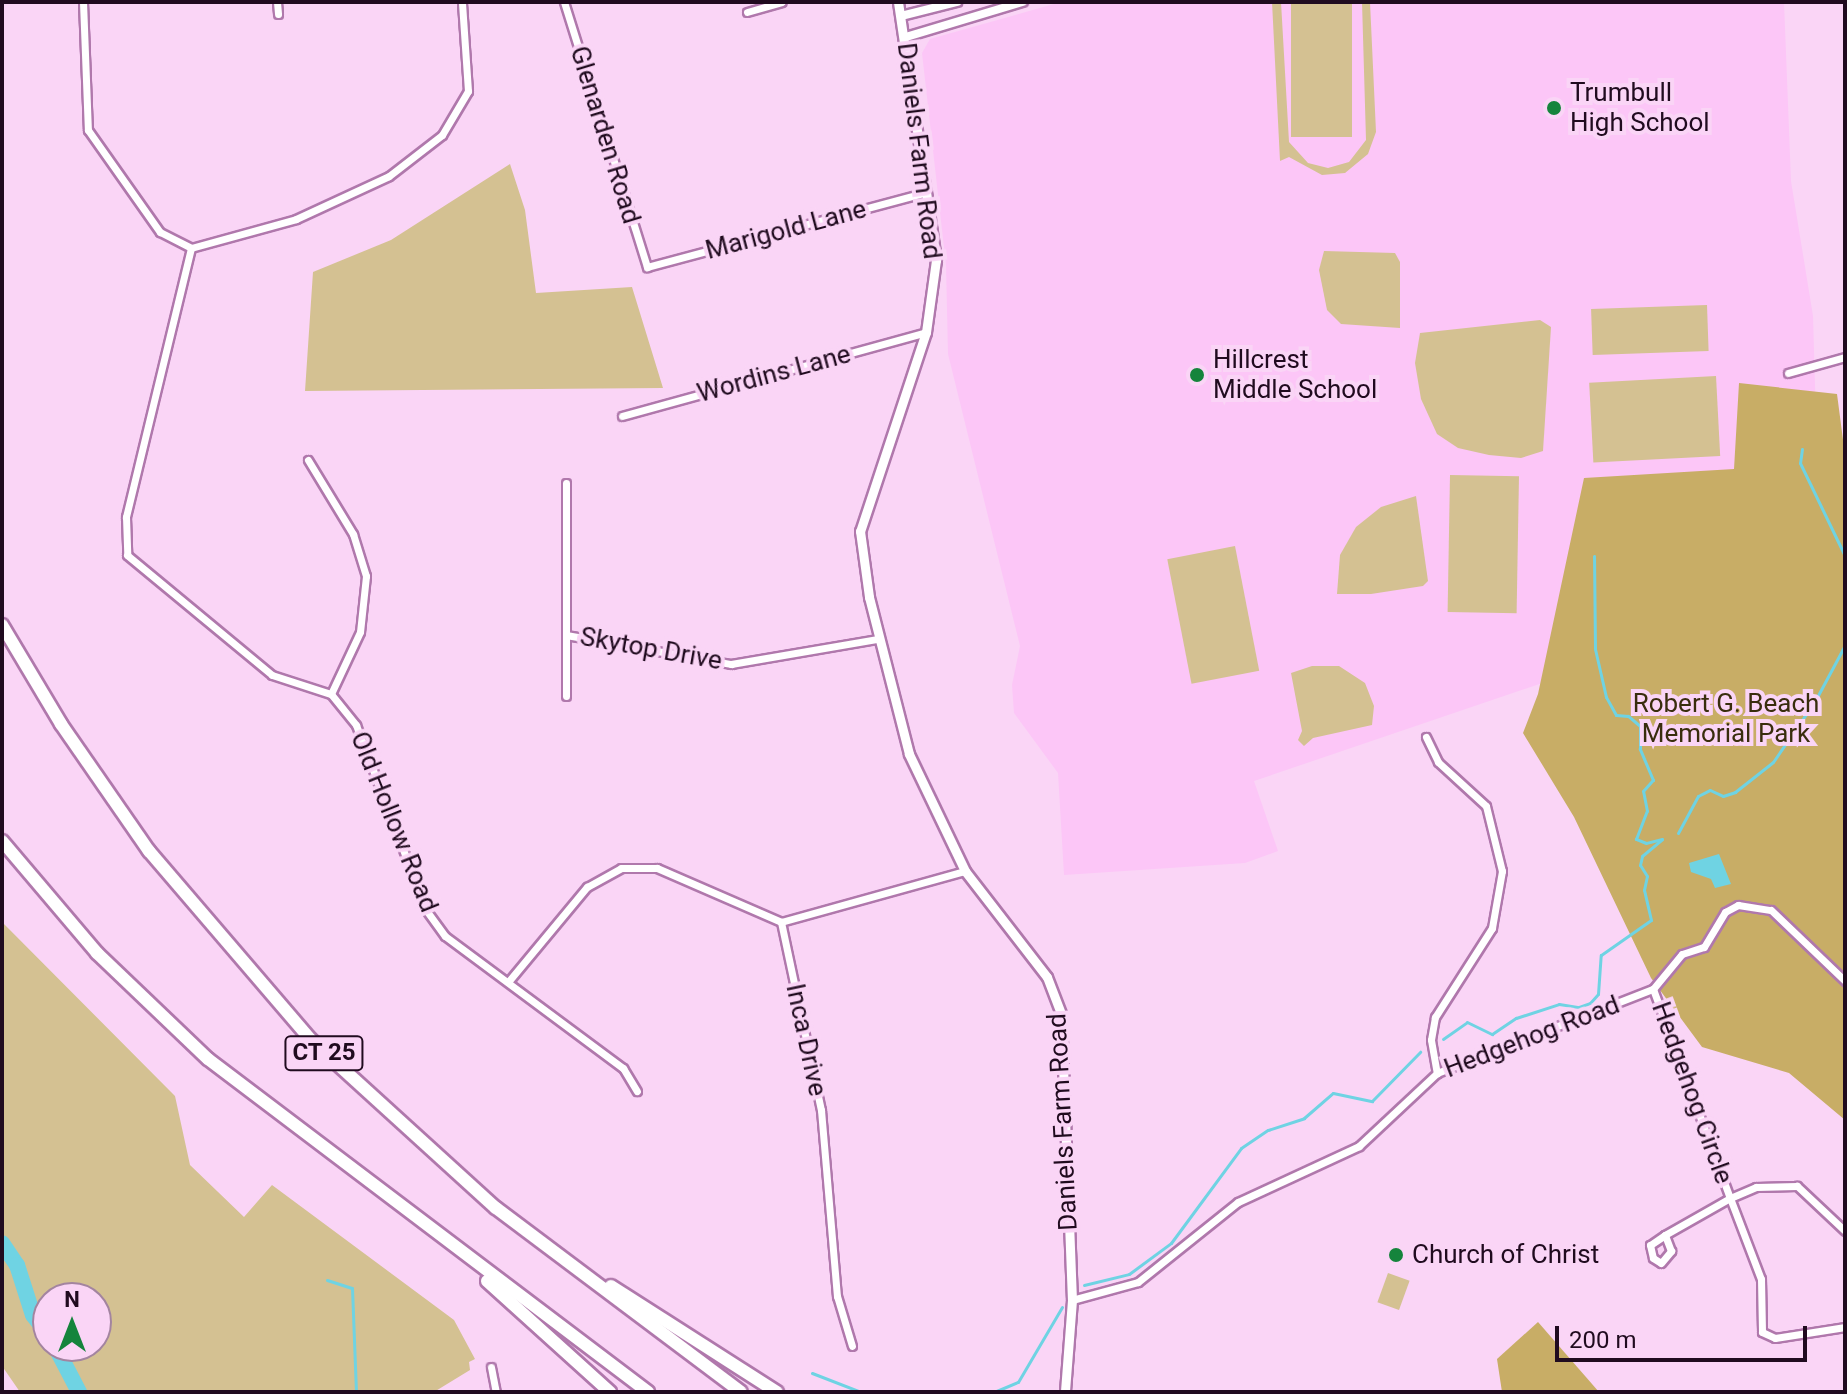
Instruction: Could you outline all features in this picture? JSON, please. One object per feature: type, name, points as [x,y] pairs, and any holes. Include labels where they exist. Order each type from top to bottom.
[{"type":"highway","name":"CT 25","points":[[2,625],[103,787],[228,948],[378,1105],[520,1227],[741,1392]]},
{"type":"highway","name":"CT 25","points":[[2,841],[76,930],[174,1029],[256,1099],[648,1392]]},
{"type":"highway","points":[[403,1209],[610,1392]]},
{"type":"highway","points":[[520,1227],[777,1392]]},
{"type":"main road","name":"Daniels Farm Road","points":[[898,2],[906,37],[936,260],[926,332],[860,531],[878,639],[909,754],[965,871],[1047,977],[1061,1014],[1072,1300],[1065,1392]]},
{"type":"street","points":[[83,2],[88,130],[160,232],[191,248],[296,219],[389,176],[442,135],[468,91],[462,2]]},
{"type":"street","points":[[277,2],[278,14]]},
{"type":"street","name":"Glenarden Road","points":[[564,2],[647,267]]},
{"type":"street","points":[[747,12],[782,2]]},
{"type":"street","points":[[901,16],[957,2]]},
{"type":"street","points":[[906,37],[1023,2]]},
{"type":"street","name":"Marigold Lane","points":[[647,267],[926,192]]},
{"type":"street","points":[[191,248],[126,517],[127,555],[272,675],[331,694],[360,632],[366,576],[353,534],[308,460]]},
{"type":"street","name":"Wordins Lane","points":[[622,416],[926,332]]},
{"type":"street","points":[[1788,373],[1845,357]]},
{"type":"street","points":[[566,483],[566,696]]},
{"type":"street","name":"Skytop Drive","points":[[566,635],[731,664],[878,639]]},
{"type":"street","name":"Old Hollow Road","points":[[331,694],[356,725],[426,910],[445,936],[623,1068],[637,1091]]},
{"type":"street","points":[[1426,737],[1438,762],[1486,806],[1502,871],[1492,928],[1435,1017],[1431,1040],[1437,1073]]},
{"type":"street","points":[[508,982],[587,887],[621,868],[657,868],[781,922],[965,871]]},
{"type":"street","name":"Hedgehog Road","points":[[1072,1300],[1138,1282],[1238,1202],[1359,1146],[1437,1073],[1653,989],[1667,968],[1682,954],[1704,947],[1725,912],[1761,905],[1781,917],[1845,981]]},
{"type":"street","name":"Inca Drive","points":[[781,922],[821,1110],[837,1296],[852,1346]]},
{"type":"street","name":"Hedgehog Circle","points":[[1653,989],[1761,1279],[1762,1332],[1775,1338],[1845,1327]]},
{"type":"street","name":"Hedgehog Circle","points":[[1665,1235],[1730,1198],[1756,1187],[1797,1186],[1845,1231]]},
{"type":"street","points":[[491,1367],[496,1392]]},
{"type":"shaded area","points":[[1061,2],[1784,2],[1791,181],[1813,316],[1816,420],[1598,664],[1254,781],[1278,851],[1245,863],[1064,875],[1058,773],[1014,713],[1012,685],[1020,646],[948,354],[946,265],[922,53],[930,39]]},
{"type":"shaded area","points":[[1272,2],[1281,2],[1289,142],[1308,163],[1328,168],[1349,162],[1366,140],[1362,2],[1370,2],[1376,132],[1368,154],[1345,173],[1322,175],[1289,157],[1280,161]]},
{"type":"shaded area","points":[[1291,2],[1352,2],[1352,137],[1291,137]]},
{"type":"shaded area","points":[[510,164],[525,210],[536,293],[632,287],[663,388],[305,391],[313,272],[391,240]]},
{"type":"shaded area","points":[[1324,251],[1395,253],[1400,262],[1400,328],[1341,324],[1327,310],[1319,270]]},
{"type":"shaded area","points":[[1707,305],[1709,351],[1593,355],[1591,309]]},
{"type":"shaded area","points":[[1540,320],[1551,327],[1543,451],[1521,458],[1489,455],[1458,448],[1437,434],[1421,399],[1415,363],[1420,333]]},
{"type":"shaded area","points":[[1716,376],[1720,456],[1593,463],[1589,383]]},
{"type":"shaded area","points":[[1450,475],[1519,476],[1517,613],[1448,612]]},
{"type":"shaded area","points":[[1416,496],[1428,581],[1423,586],[1371,594],[1337,594],[1340,555],[1356,527],[1381,507]]},
{"type":"shaded area","points":[[1235,546],[1259,671],[1192,684],[1167,559]]},
{"type":"shaded area","points":[[1312,666],[1339,666],[1365,683],[1374,706],[1372,725],[1313,738],[1304,746],[1298,740],[1302,731],[1291,673]]},
{"type":"shaded area","points":[[2,922],[175,1096],[190,1165],[244,1217],[272,1185],[454,1320],[475,1359],[469,1362],[470,1370],[434,1392],[20,1392],[2,1366]]},
{"type":"shaded area","points":[[1388,1273],[1410,1281],[1399,1310],[1377,1302]]},
{"type":"green space","name":"Robert G. Beach Memorial Park","points":[[1739,383],[1837,394],[1845,455],[1845,1120],[1789,1073],[1702,1047],[1651,978],[1574,817],[1523,733],[1538,694],[1584,478],[1734,469]]},
{"type":"green space","points":[[1538,1322],[1599,1392],[1502,1392],[1497,1359]]},
{"type":"water","points":[[1719,854],[1731,884],[1715,888],[1711,879],[1691,872],[1689,863]]},
{"type":"waterway","points":[[1802,449],[1800,463],[1845,556]]},
{"type":"waterway","points":[[1443,1039],[1467,1022],[1492,1034],[1516,1018],[1559,1004],[1579,1007],[1590,1003],[1598,994],[1601,955],[1651,920],[1644,890],[1647,876],[1640,865],[1642,856],[1662,839],[1646,843],[1636,839],[1647,811],[1643,791],[1653,780],[1640,749],[1640,726],[1628,716],[1616,715],[1606,697],[1595,649],[1594,556]]},
{"type":"waterway","points":[[1816,699],[1845,645]]},
{"type":"waterway","points":[[1678,833],[1698,796],[1710,790],[1723,796],[1735,792],[1773,762],[1811,707]]},
{"type":"waterway","points":[[1084,1285],[1129,1274],[1171,1243],[1241,1148],[1268,1130],[1304,1118],[1333,1093],[1372,1101],[1420,1052]]},
{"type":"waterway","points":[[2,1243],[17,1265],[32,1312]]},
{"type":"waterway","points":[[327,1280],[352,1288],[356,1392]]},
{"type":"waterway","points":[[994,1392],[1018,1382],[1062,1307]]},
{"type":"waterway","points":[[63,1362],[79,1392]]},
{"type":"waterway","points":[[812,1373],[861,1392]]},
{"type":"place","name":"Trumbull High School","points":[[1554,108]]},
{"type":"place","name":"Hillcrest Middle School","points":[[1197,375]]},
{"type":"place","name":"Church of Christ","points":[[1396,1255]]}]
